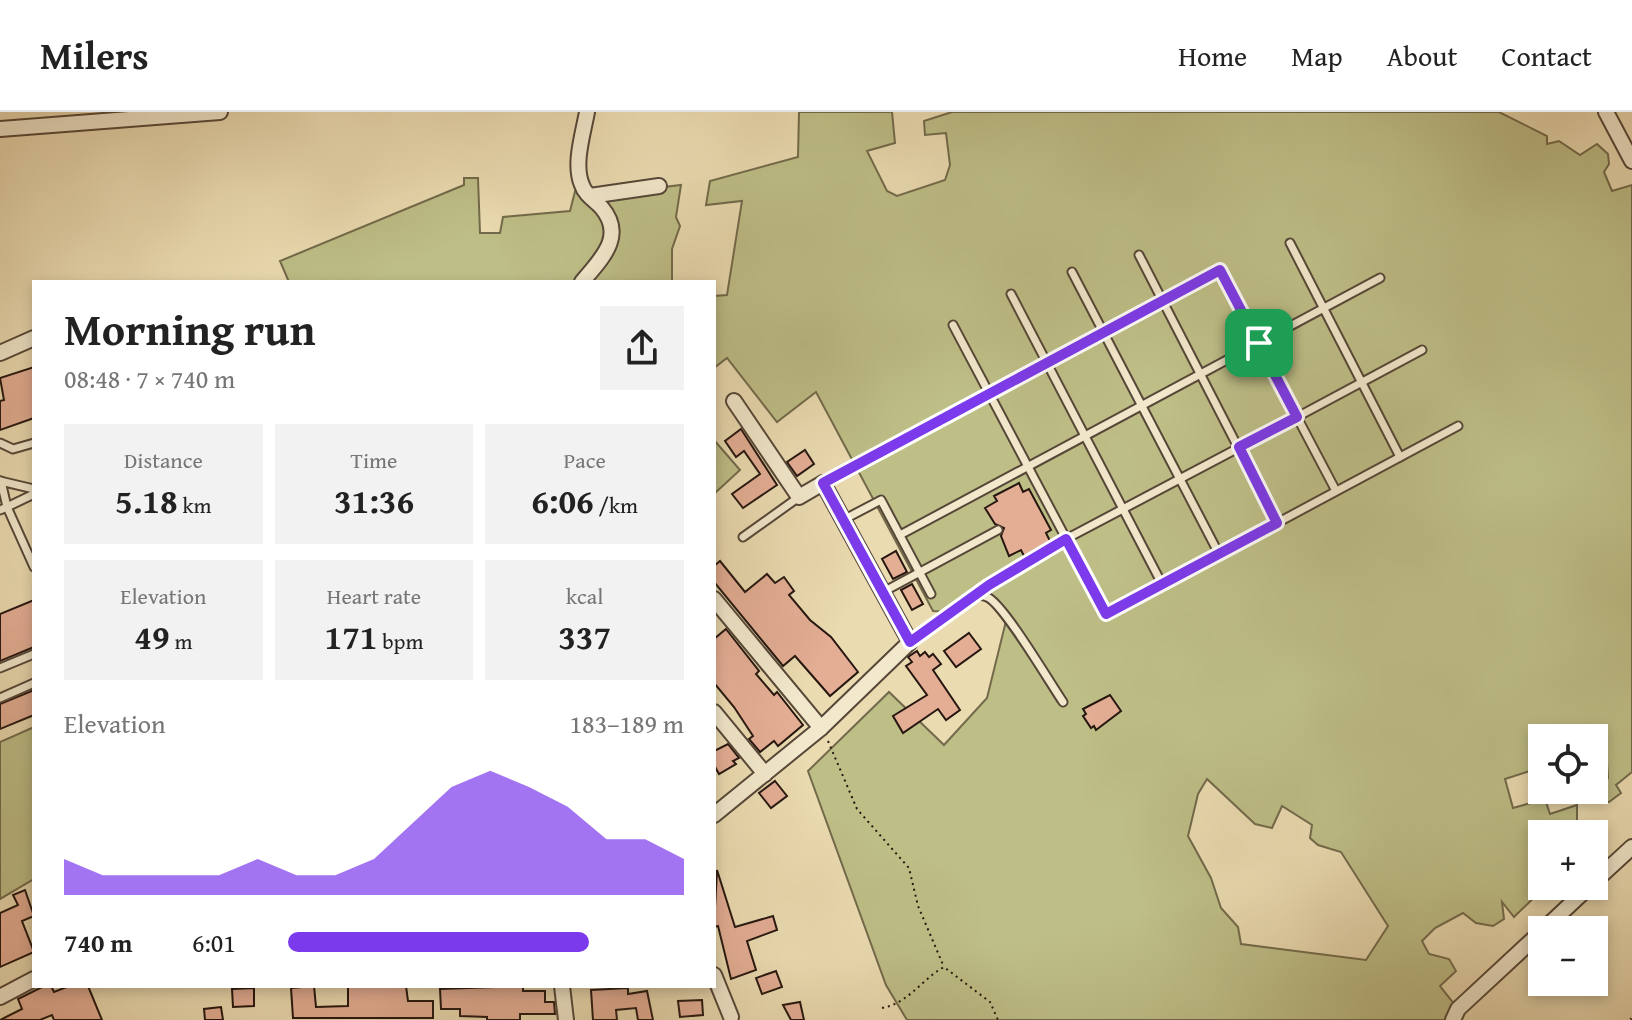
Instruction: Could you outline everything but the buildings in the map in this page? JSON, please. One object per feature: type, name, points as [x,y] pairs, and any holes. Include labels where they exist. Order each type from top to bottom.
[{"type":"street","points":[[0,129],[220,112]]},
{"type":"street","points":[[584,280],[610,249],[612,230],[605,211],[583,189],[579,176],[587,112]]},
{"type":"street","points":[[1606,112],[1632,161]]},
{"type":"street","points":[[590,196],[659,186]]},
{"type":"street","points":[[0,353],[32,339]]},
{"type":"street","points":[[716,813],[821,728],[910,642],[823,483],[799,497],[734,401]]},
{"type":"street","points":[[716,601],[821,728]]},
{"type":"street","points":[[716,714],[765,774]]},
{"type":"street","points":[[1608,869],[1628,851]]},
{"type":"street","points":[[1557,916],[1575,900]]},
{"type":"street","points":[[1455,1014],[1528,944]]},
{"type":"street","points":[[0,997],[32,980]]},
{"type":"street","points":[[716,980],[731,1017]]},
{"type":"street","points":[[562,988],[566,1020]]},
{"type":"lane","points":[[1290,243],[1400,457]]},
{"type":"lane","points":[[1139,255],[1277,523]]},
{"type":"lane","points":[[823,483],[1220,270],[1336,491]]},
{"type":"lane","points":[[1072,272],[1219,554]]},
{"type":"lane","points":[[900,535],[1380,278]]},
{"type":"lane","points":[[1011,294],[1162,584]]},
{"type":"lane","points":[[953,325],[1106,614],[1458,426]]},
{"type":"lane","points":[[910,642],[968,599],[1066,539],[1422,350]]},
{"type":"lane","points":[[0,443],[13,449],[32,444]]},
{"type":"lane","points":[[32,491],[0,481],[3,508],[32,563]]},
{"type":"lane","points":[[3,508],[32,493]]},
{"type":"lane","points":[[743,537],[799,497]]},
{"type":"lane","points":[[842,521],[881,500],[931,594]]},
{"type":"lane","points":[[881,593],[998,530]]},
{"type":"lane","points":[[968,599],[977,595],[995,603],[1063,702]]},
{"type":"lane","points":[[0,668],[32,655]]},
{"type":"lane","points":[[0,698],[32,684]]},
{"type":"path","points":[[821,728],[857,809],[909,868],[918,906],[944,967],[990,1002],[998,1020]]},
{"type":"path","points":[[882,1008],[894,1006],[911,995],[928,976],[944,967]]},
{"type":"green space","points":[[799,112],[892,112],[895,143],[867,151],[887,191],[897,196],[945,180],[950,165],[946,133],[925,135],[924,121],[952,112],[1499,112],[1547,136],[1547,144],[1559,141],[1580,155],[1597,144],[1608,154],[1609,164],[1604,172],[1612,191],[1632,185],[1632,772],[1616,785],[1621,793],[1608,802],[1608,724],[1528,724],[1528,772],[1505,779],[1513,808],[1528,804],[1547,804],[1550,814],[1577,805],[1577,820],[1528,820],[1528,900],[1532,900],[1514,917],[1502,902],[1504,919],[1493,926],[1476,923],[1463,913],[1435,928],[1422,941],[1429,954],[1449,959],[1456,971],[1440,986],[1458,1009],[1453,1020],[907,1020],[886,985],[808,771],[889,692],[944,745],[987,698],[1007,617],[995,603],[977,595],[950,612],[933,611],[816,392],[777,422],[727,358],[716,366],[716,296],[727,295],[742,201],[706,205],[710,181],[798,157]],"holes":[[[1207,779],[1255,824],[1272,828],[1282,806],[1312,825],[1310,838],[1318,845],[1341,852],[1388,926],[1366,960],[1241,944],[1238,927],[1221,908],[1211,878],[1188,836],[1198,794]]]},
{"type":"green space","points":[[579,176],[590,196],[681,185],[676,217],[680,226],[672,249],[672,280],[288,280],[280,261],[464,185],[464,178],[478,178],[480,233],[500,233],[503,217],[570,211]]},
{"type":"green space","points":[[716,442],[740,470],[716,492]]},
{"type":"green space","points":[[32,728],[32,880],[0,899],[0,742]]},
{"type":"route","points":[[1220,270],[1259,343],[1297,417],[1239,447],[1277,523],[1106,614],[1066,539],[989,585],[910,642],[823,483],[1220,270]]}]
